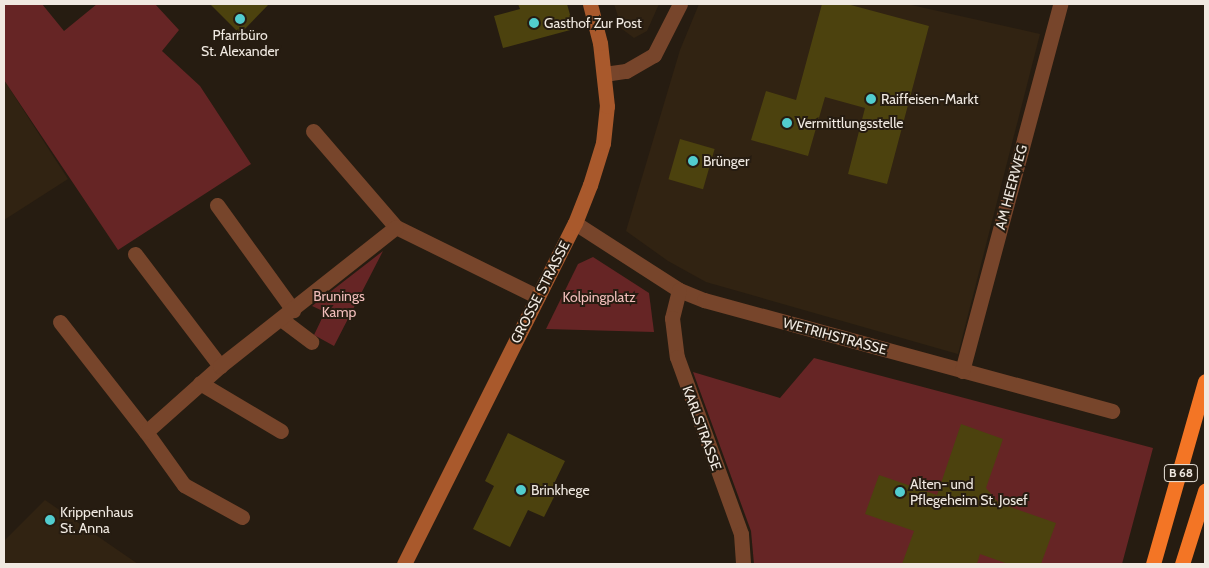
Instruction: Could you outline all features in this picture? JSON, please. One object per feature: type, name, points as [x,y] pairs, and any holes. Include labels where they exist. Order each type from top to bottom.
[{"type":"highway","name":"B 68","points":[[1154,564],[1205,381]]},
{"type":"highway","name":"B 68","points":[[1182,564],[1205,491]]},
{"type":"street","name":"GROSSE STRASSE","points":[[404,564],[575,223],[603,142],[607,106],[604,74],[590,4]]},
{"type":"street","points":[[604,74],[626,71],[654,55],[680,4]]},
{"type":"street","name":"AM HEERWEG","points":[[962,371],[1060,4]]},
{"type":"street","points":[[313,131],[396,227],[538,297]]},
{"type":"street","points":[[217,205],[293,310]]},
{"type":"street","name":"WETRIHSTRASSE","points":[[575,223],[679,290],[962,371],[1112,411]]},
{"type":"street","points":[[146,432],[220,366],[396,227]]},
{"type":"street","points":[[135,254],[220,366]]},
{"type":"street","name":"KARLSTRASSE","points":[[679,290],[672,318],[677,356],[741,534],[744,564]]},
{"type":"street","points":[[281,319],[311,342]]},
{"type":"street","points":[[60,322],[146,432],[184,485],[242,517]]},
{"type":"street","points":[[200,383],[280,431]]},
{"type":"shaded area","points":[[614,4],[659,4],[647,31],[634,38],[622,29]]},
{"type":"shaded area","points":[[699,4],[907,4],[1040,34],[958,354],[706,282],[668,261],[626,231],[680,50]]},
{"type":"shaded area","points":[[4,80],[68,179],[4,220]]},
{"type":"shaded area","name":"Krippenhaus St. Anna","points":[[45,500],[138,564],[4,564],[4,541]]},
{"type":"green space","points":[[4,4],[42,4],[64,31],[97,4],[155,4],[179,30],[162,51],[200,86],[251,164],[118,250],[4,80]]},
{"type":"green space","name":"Brunings Kamp","points":[[383,251],[334,346],[314,335],[325,312],[312,306]]},
{"type":"green space","name":"Kolpingplatz","points":[[593,257],[649,293],[654,332],[546,329],[578,264]]},
{"type":"green space","points":[[814,358],[1153,448],[1122,564],[754,564],[751,531],[693,372],[780,398]]},
{"type":"building","name":"Pfarrbüro St. Alexander","points":[[210,4],[269,4],[240,34]]},
{"type":"building","name":"Gasthof Zur Post","points":[[518,4],[567,4],[574,29],[503,48],[494,16],[520,9]]},
{"type":"building","name":"Raiffeisen-Markt","points":[[822,4],[847,4],[929,26],[887,184],[848,174],[865,108],[825,97],[808,156],[751,140],[766,91],[796,100]]},
{"type":"building","name":"Brünger","points":[[680,139],[715,149],[703,189],[668,179]]},
{"type":"building","name":"Alten- und Pflegeheim St. Josef","points":[[961,424],[1003,439],[986,488],[999,503],[1056,523],[1041,564],[1008,564],[980,554],[977,564],[902,564],[914,531],[865,514],[879,475],[937,495]]},
{"type":"building","name":"Brinkhege","points":[[508,433],[565,461],[549,494],[554,497],[544,517],[528,510],[510,547],[473,529],[494,486],[485,481]]},
{"type":"place","name":"Pfarrbüro St. Alexander","points":[[240,19]]},
{"type":"place","name":"Gasthof Zur Post","points":[[534,23]]},
{"type":"place","name":"Raiffeisen-Markt","points":[[871,99]]},
{"type":"place","name":"Vermittlungsstelle","points":[[787,123]]},
{"type":"place","name":"Brünger","points":[[693,161]]},
{"type":"place","name":"Brinkhege","points":[[521,490]]},
{"type":"place","name":"Alten- und Pflegeheim St. Josef","points":[[900,492]]},
{"type":"place","name":"Krippenhaus St. Anna","points":[[50,520]]}]
